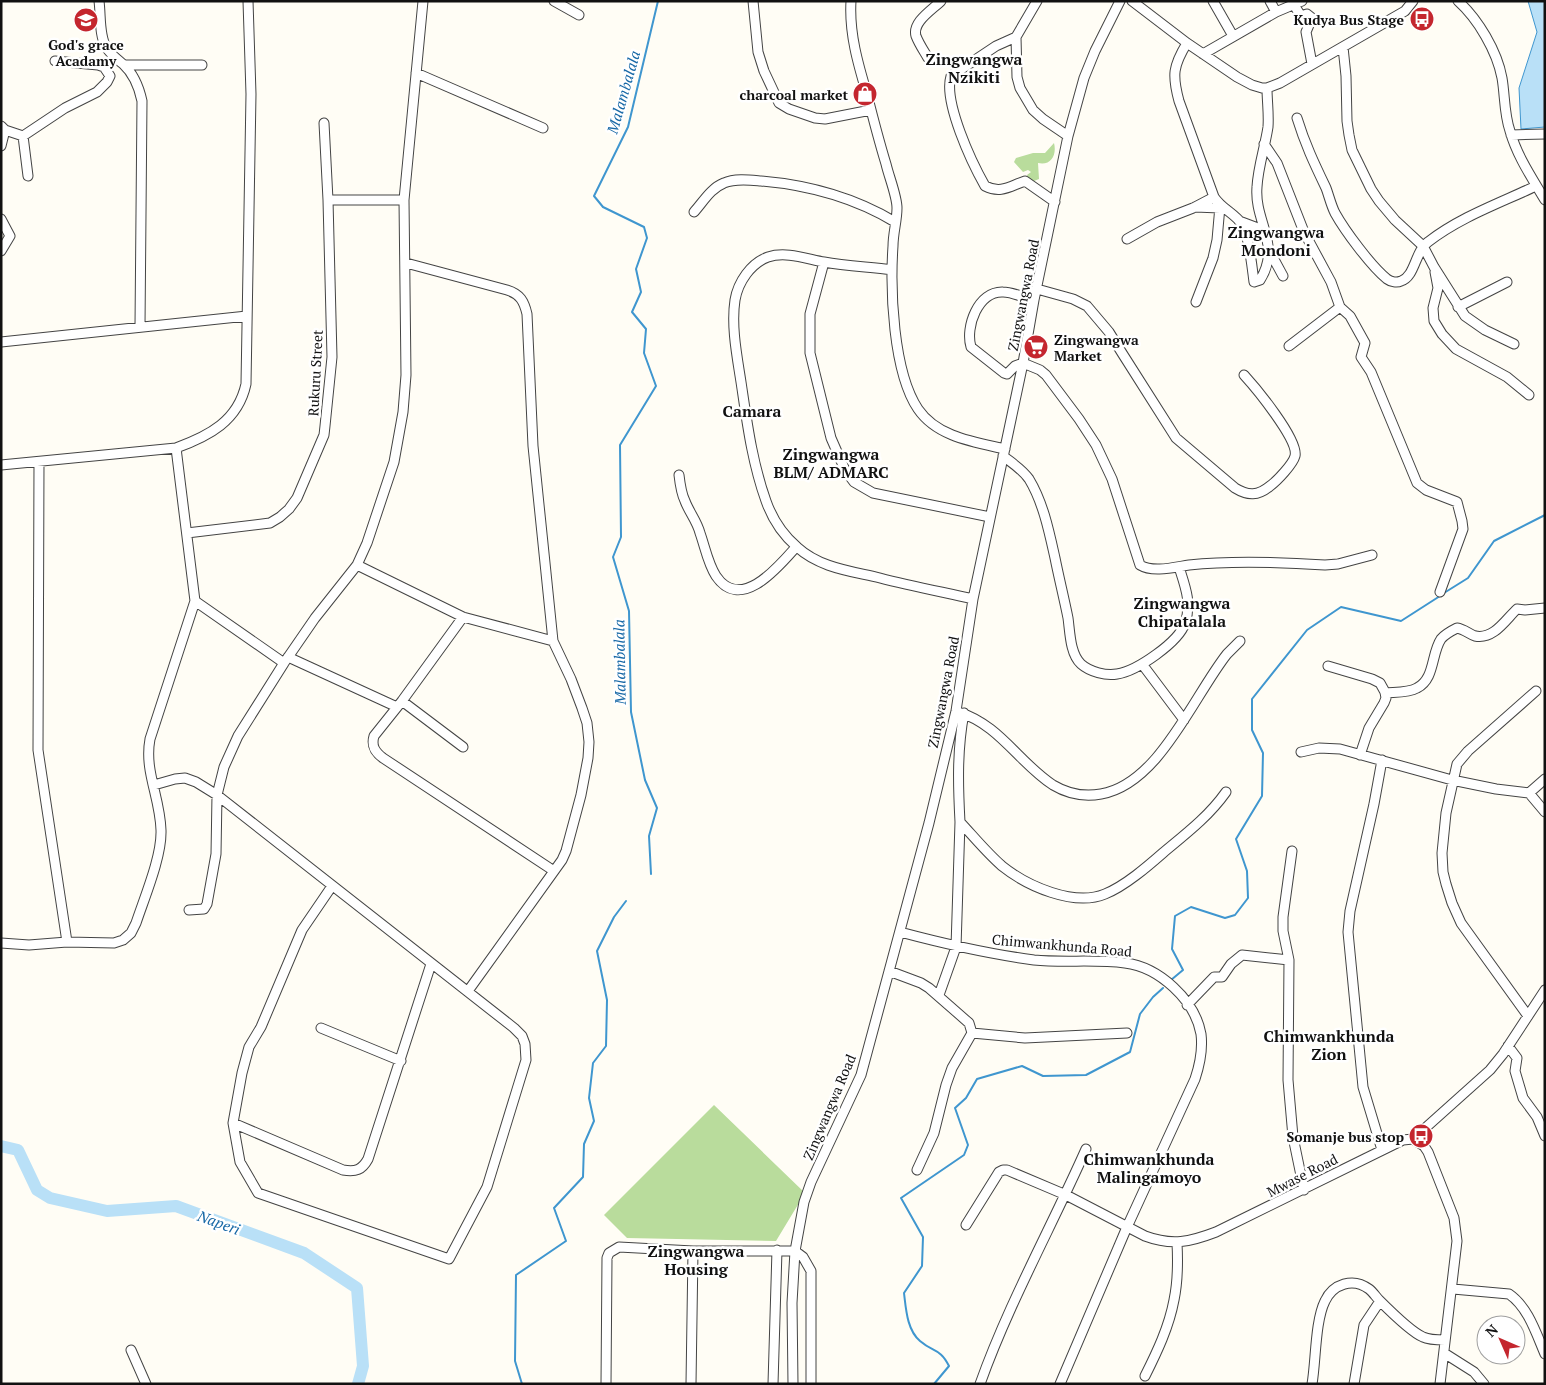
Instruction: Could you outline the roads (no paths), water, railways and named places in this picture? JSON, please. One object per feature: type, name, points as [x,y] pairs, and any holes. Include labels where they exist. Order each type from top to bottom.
[{"type":"street","points":[[99,1],[102,37],[106,48],[125,65],[140,89],[143,114],[140,326]]},
{"type":"street","points":[[1,465],[176,448],[201,439],[217,429],[232,414],[243,399],[246,384],[251,94],[248,1]]},
{"type":"street","points":[[188,910],[204,910],[207,904],[216,854],[217,795],[224,767],[238,736],[319,611],[357,565],[371,534],[390,478],[398,446],[406,375],[404,200],[422,1]]},
{"type":"street","points":[[554,1],[579,14]]},
{"type":"street","points":[[753,1],[758,52],[764,71],[779,103],[789,109],[815,118],[825,119],[871,110]]},
{"type":"street","points":[[852,1],[851,25],[859,70],[897,207],[892,270],[896,333],[900,365],[909,394],[918,410],[936,426],[949,434],[1004,453],[1028,478],[1041,506],[1050,538],[1073,650],[1077,659],[1084,666],[1094,671],[1111,674],[1126,672],[1142,664],[1182,631],[1188,599],[1179,567]]},
{"type":"street","points":[[928,58],[916,36],[916,29],[919,22],[941,1]]},
{"type":"street","points":[[1037,1],[1016,37],[1017,77],[1026,100],[1043,119],[1068,136]]},
{"type":"street","name":"Zingwangwa Road","points":[[793,1384],[792,1303],[794,1251],[806,1196],[861,1076],[960,712],[973,598],[1023,363],[1036,289],[1068,136],[1084,78],[1098,44],[1120,1]]},
{"type":"street","points":[[1132,1],[1203,54],[1252,85],[1267,88],[1280,83],[1405,11],[1413,1]]},
{"type":"street","points":[[1213,1],[1233,36]]},
{"type":"street","points":[[1270,1],[1276,12]]},
{"type":"street","points":[[1458,1],[1475,21],[1499,66],[1511,135],[1517,152],[1545,200]]},
{"type":"street","points":[[1203,54],[1276,12],[1298,3],[1301,16],[1307,14],[1312,18],[1306,32],[1312,64]]},
{"type":"street","points":[[1016,37],[996,46],[951,76],[951,96],[954,111],[961,134],[986,186],[1002,190],[1025,181],[1055,202]]},
{"type":"street","points":[[1187,43],[1174,69],[1175,85],[1214,197],[1220,207],[1217,240],[1213,258],[1196,302]]},
{"type":"street","points":[[1343,47],[1347,121],[1352,150],[1378,202],[1423,246],[1465,316],[1498,337],[1514,344]]},
{"type":"street","points":[[23,136],[65,108],[97,92],[110,76],[104,67],[98,65],[55,61]]},
{"type":"street","points":[[125,65],[202,65]]},
{"type":"street","points":[[416,73],[543,128]]},
{"type":"street","points":[[1267,88],[1268,126],[1256,188],[1270,252],[1283,276]]},
{"type":"street","points":[[1297,118],[1305,144],[1336,213],[1367,256],[1387,279],[1399,282],[1407,279],[1423,246],[1454,225],[1536,186]]},
{"type":"street","name":"Rukuru Street","points":[[187,533],[270,523],[289,509],[297,498],[324,436],[332,358],[324,123]]},
{"type":"street","points":[[1,146],[3,128],[23,136]]},
{"type":"street","points":[[1511,135],[1545,134]]},
{"type":"street","points":[[23,136],[28,176]]},
{"type":"street","points":[[1264,144],[1278,163],[1304,232],[1328,276],[1340,307],[1350,316],[1366,343],[1362,357],[1372,372],[1417,482],[1426,490],[1454,500],[1458,504],[1463,529],[1440,592]]},
{"type":"street","points":[[694,212],[714,188],[719,185],[734,180],[749,180],[821,190],[877,211],[896,222]]},
{"type":"street","points":[[1127,239],[1157,222],[1195,207],[1214,197]]},
{"type":"street","points":[[328,200],[404,200]]},
{"type":"street","points":[[1195,207],[1220,207],[1230,212],[1239,221],[1247,235],[1254,282],[1260,280],[1264,275],[1270,252]]},
{"type":"street","points":[[1,219],[10,236],[1,251]]},
{"type":"street","points":[[1239,221],[1264,230]]},
{"type":"street","points":[[892,270],[824,262],[806,257],[777,255],[768,257],[748,272],[739,286],[735,300],[735,323],[739,367],[754,464],[770,512],[787,537],[796,547],[811,558],[829,566],[973,598]]},
{"type":"street","points":[[824,262],[810,314],[810,353],[831,438],[845,470],[854,482],[873,493],[990,517]]},
{"type":"street","points":[[406,263],[515,292],[522,298],[525,304],[533,446],[553,642],[571,679],[587,723],[588,758],[566,851],[554,871],[468,991]]},
{"type":"street","points":[[1434,267],[1438,288],[1433,308],[1434,321],[1442,334],[1456,349],[1507,377],[1529,395]]},
{"type":"street","points":[[1458,307],[1507,282]]},
{"type":"street","points":[[1036,289],[1073,299],[1087,306],[1113,339],[1176,438],[1235,488],[1251,495],[1266,489],[1274,483],[1291,463],[1295,452],[1273,410],[1244,375]]},
{"type":"street","points":[[1034,300],[1004,292],[997,292],[985,298],[975,311],[970,330],[970,347],[1004,374],[1007,374],[1012,368],[1023,363],[1040,370],[1046,375],[1096,445],[1112,479],[1140,564],[1150,569],[1224,562],[1325,565],[1338,564],[1372,555]]},
{"type":"street","points":[[1289,346],[1340,307]]},
{"type":"street","points":[[1,342],[247,316]]},
{"type":"street","points":[[1,943],[29,945],[67,942],[114,943],[124,940],[131,933],[136,923],[159,847],[161,832],[160,816],[154,785],[148,767],[147,753],[195,601],[176,448]]},
{"type":"street","points":[[39,462],[38,750],[67,942]]},
{"type":"street","points":[[679,475],[684,499],[698,525],[711,566],[722,583],[731,589],[749,589],[757,584],[774,571],[796,547]]},
{"type":"street","points":[[357,565],[463,617],[553,642]]},
{"type":"street","points":[[195,601],[286,660],[400,704],[463,747]]},
{"type":"street","points":[[1385,693],[1412,690],[1422,685],[1432,667],[1441,639],[1450,631],[1457,628],[1474,636],[1484,636],[1501,626],[1517,609],[1545,608]]},
{"type":"street","points":[[463,617],[400,704],[374,736],[372,742],[377,753],[554,871]]},
{"type":"street","points":[[939,995],[956,947],[960,822],[958,775],[960,712],[985,724],[1053,785],[1067,792],[1084,795],[1108,792],[1129,783],[1141,774],[1184,720],[1227,654],[1240,641]]},
{"type":"street","points":[[1142,664],[1184,720]]},
{"type":"street","points":[[1328,666],[1372,679],[1380,683],[1385,693],[1384,703],[1366,736],[1360,755]]},
{"type":"street","points":[[1528,1016],[1461,923],[1443,872],[1442,853],[1443,834],[1452,780],[1457,764],[1461,758],[1536,691]]},
{"type":"street","points":[[1301,752],[1327,748],[1382,760],[1452,780],[1496,789],[1529,793],[1545,812]]},
{"type":"street","points":[[1382,760],[1350,911],[1348,932],[1363,1087],[1382,1150]]},
{"type":"street","points":[[154,785],[185,778],[196,782],[217,795],[468,991],[522,1036],[527,1050],[526,1060],[487,1187],[449,1259],[258,1194],[240,1162],[233,1123],[242,1073],[250,1047],[261,1027],[302,930],[332,886]]},
{"type":"street","points":[[1529,793],[1545,779]]},
{"type":"street","points":[[960,822],[1002,866],[1020,878],[1041,889],[1065,896],[1083,898],[1104,895],[1118,888],[1204,819],[1216,807],[1226,792]]},
{"type":"street","points":[[1292,851],[1283,917],[1283,931],[1289,960],[1288,1080],[1293,1137],[1304,1190]]},
{"type":"street","name":"Chimwankhunda Road","points":[[900,932],[956,947],[1034,960],[1125,963],[1140,966],[1167,982],[1187,1005],[1195,1018],[1200,1033],[1201,1061],[1195,1079],[1127,1227],[1060,1384]]},
{"type":"street","points":[[1187,1005],[1214,977],[1222,977],[1231,964],[1242,955],[1289,960]]},
{"type":"street","points":[[233,1123],[343,1170],[356,1171],[361,1169],[368,1159],[431,964]]},
{"type":"street","points":[[889,971],[921,983],[939,995],[968,1023],[972,1033]]},
{"type":"street","name":"Mwase Road","points":[[966,1225],[990,1185],[1003,1170],[1007,1170],[1066,1195],[1127,1227],[1159,1241],[1177,1243],[1198,1239],[1216,1232],[1403,1140],[1413,1139],[1490,1070],[1545,990]]},
{"type":"street","points":[[321,1028],[401,1061]]},
{"type":"street","points":[[972,1033],[1025,1038],[1127,1033]]},
{"type":"street","points":[[917,1170],[934,1133],[952,1068],[972,1033]]},
{"type":"street","points":[[1508,1046],[1517,1058],[1514,1070],[1523,1098],[1536,1116],[1545,1136]]},
{"type":"street","points":[[1413,1139],[1424,1146],[1428,1152],[1454,1218],[1457,1241],[1453,1289],[1440,1384]]},
{"type":"street","points":[[980,1384],[1015,1297],[1066,1195],[1086,1149]]},
{"type":"street","points":[[1146,1376],[1162,1340],[1174,1300],[1178,1277],[1177,1243]]},
{"type":"street","points":[[606,1384],[607,1258],[609,1253],[619,1247],[693,1250],[777,1250],[794,1251],[803,1257],[811,1271],[811,1384]]},
{"type":"street","points":[[691,1384],[693,1250]]},
{"type":"street","points":[[773,1384],[777,1250]]},
{"type":"street","points":[[1312,1384],[1324,1302],[1339,1285],[1348,1283],[1358,1284],[1369,1289],[1423,1338],[1445,1340]]},
{"type":"street","points":[[1453,1289],[1509,1294],[1517,1299],[1523,1306],[1545,1354]]},
{"type":"street","points":[[1354,1384],[1364,1325],[1380,1301]]},
{"type":"street","points":[[131,1350],[146,1384]]},
{"type":"street","points":[[1444,1353],[1474,1372],[1484,1384]]},
{"type":"water","points":[[1528,1],[1545,1],[1545,127],[1521,129],[1519,88],[1537,32]]},
{"type":"waterway","name":"Malambalala","points":[[651,874],[649,836],[657,808],[645,780],[631,712],[629,611],[613,557],[621,537],[620,445],[656,386],[644,353],[646,329],[632,312],[641,292],[636,269],[647,238],[644,227],[603,207],[594,196],[628,127],[658,1]]},
{"type":"waterway","points":[[1444,593],[1468,578],[1494,541],[1545,515]]},
{"type":"waterway","points":[[1171,980],[1183,970],[1172,949],[1175,916],[1191,907],[1225,918],[1235,915],[1248,898],[1247,871],[1236,839],[1262,796],[1263,753],[1252,730],[1252,699],[1307,630],[1341,607],[1401,621],[1440,596]]},
{"type":"waterway","name":"Malambalala","points":[[522,1384],[515,1361],[516,1275],[566,1241],[554,1208],[583,1177],[584,1144],[594,1121],[589,1098],[593,1063],[606,1046],[607,1000],[597,951],[614,917],[626,901]]},
{"type":"waterway","points":[[934,1384],[949,1366],[940,1353],[920,1341],[912,1331],[908,1319],[904,1293],[922,1266],[923,1237],[901,1198],[964,1155],[968,1145],[955,1108],[966,1098],[977,1079],[1022,1066],[1043,1076],[1086,1075],[1130,1052],[1140,1014],[1153,997],[1163,988]]},
{"type":"waterway","name":"Naperi","points":[[1,1146],[18,1150],[37,1190],[50,1198],[107,1211],[176,1206],[304,1253],[357,1288],[363,1366],[358,1384]]},
{"type":"place","name":"Kudya Bus Stage","points":[[1422,19]]},
{"type":"place","name":"God's grace Acadamy","points":[[86,20]]},
{"type":"place","name":"charcoal market","points":[[865,94]]},
{"type":"place","name":"Zingwangwa Market","points":[[1036,347]]},
{"type":"place","name":"Somanje bus stop","points":[[1421,1136]]},
{"type":"district","name":"Zingwangwa Nzikiti","points":[[974,68]]},
{"type":"district","name":"Zingwangwa Mondoni","points":[[1276,241]]},
{"type":"district","name":"Camara","points":[[752,411]]},
{"type":"district","name":"Zingwangwa BLM/ ADMARC","points":[[831,463]]},
{"type":"district","name":"Zingwangwa Chipatalala","points":[[1182,612]]},
{"type":"district","name":"Chimwankhunda Zion","points":[[1329,1045]]},
{"type":"district","name":"Chimwankhunda Malingamoyo","points":[[1149,1168]]},
{"type":"district","name":"Zingwangwa Housing","points":[[696,1260]]}]
